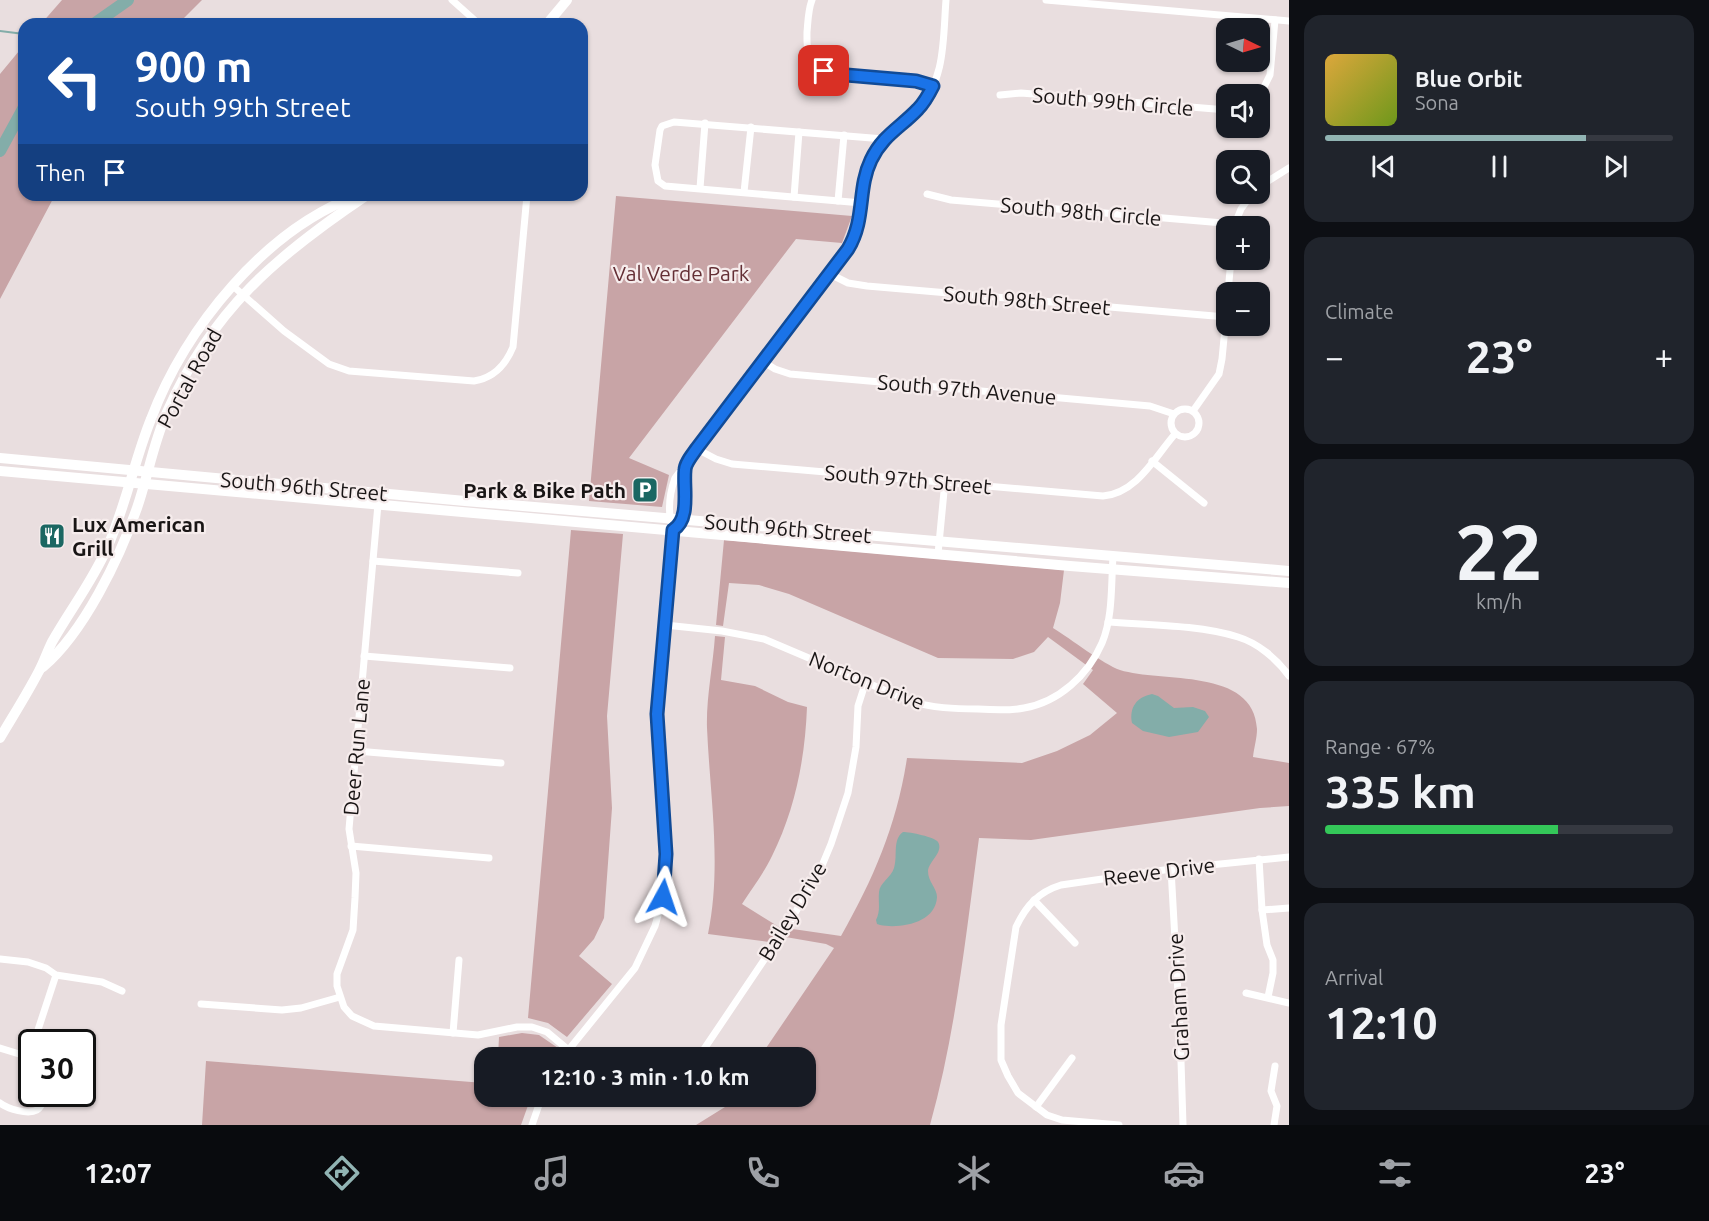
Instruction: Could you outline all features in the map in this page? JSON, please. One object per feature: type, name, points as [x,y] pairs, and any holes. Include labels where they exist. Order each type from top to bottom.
[{"type":"main road","points":[[552,18],[567,0]]},
{"type":"main road","name":"Portal Road","points":[[40,669],[53,642],[85,591],[106,551],[122,511],[151,418],[172,372],[197,332],[233,286],[262,257],[303,225],[329,208],[345,201]]},
{"type":"main road","name":"Portal Road","points":[[40,669],[54,658],[105,583],[131,525],[157,436],[179,387],[206,340],[262,274],[300,242],[358,201]]},
{"type":"main road","name":"South 96th Street","points":[[0,458],[669,518],[940,537],[1113,557],[1289,571]]},
{"type":"main road","name":"South 96th Street","points":[[0,471],[1289,583]]},
{"type":"main road","points":[[0,738],[40,669]]},
{"type":"street","points":[[452,0],[472,18]]},
{"type":"street","points":[[812,0],[807,43],[810,57],[824,71],[916,81],[933,86]]},
{"type":"street","points":[[570,1047],[635,968],[648,944],[659,913],[665,879],[666,854],[657,714],[673,530],[669,518],[671,489],[675,478],[685,468],[697,448],[830,274],[853,240],[860,222],[867,168],[884,139],[919,108],[933,86],[940,63],[946,0]]},
{"type":"street","points":[[1046,0],[1289,21]]},
{"type":"street","points":[[1265,84],[1270,75],[1275,20]]},
{"type":"street","name":"South 99th Circle","points":[[1000,96],[1021,93],[1216,109]]},
{"type":"street","points":[[862,203],[665,186],[658,181],[656,165],[662,126],[674,122],[705,123],[884,139]]},
{"type":"street","points":[[700,188],[705,123]]},
{"type":"street","points":[[744,192],[751,127]]},
{"type":"street","points":[[794,197],[799,132]]},
{"type":"street","points":[[838,201],[844,135]]},
{"type":"street","points":[[1270,180],[1289,168]]},
{"type":"street","points":[[1280,174],[1289,175]]},
{"type":"street","name":"South 98th Circle","points":[[927,194],[951,200],[1216,223]]},
{"type":"street","points":[[233,286],[284,331],[329,364],[349,371],[483,380],[501,368],[513,347],[526,201]]},
{"type":"street","name":"South 98th Street","points":[[830,274],[848,283],[867,286],[1216,316]]},
{"type":"street","points":[[1192,411],[1219,374],[1224,336]]},
{"type":"street","name":"South 97th Avenue","points":[[762,361],[778,371],[790,374],[1150,406],[1174,414]]},
{"type":"street","points":[[1184,409],[1192,411],[1199,421],[1196,433],[1184,438],[1175,434],[1171,423],[1174,414],[1184,409]]},
{"type":"street","points":[[1175,434],[1152,461],[1204,503]]},
{"type":"street","name":"South 97th Street","points":[[697,448],[716,459],[732,464],[1094,495],[1115,495],[1123,492],[1152,461]]},
{"type":"street","points":[[673,530],[678,527],[682,519],[686,482],[685,468]]},
{"type":"street","points":[[938,554],[945,481]]},
{"type":"street","name":"Deer Run Lane","points":[[340,997],[337,974],[352,930],[355,898],[356,873],[349,829],[379,493]]},
{"type":"street","name":"Norton Drive","points":[[665,626],[758,637],[928,706],[982,709],[1025,708],[1058,695],[1088,668],[1102,643],[1108,622],[1113,557]]},
{"type":"street","points":[[373,561],[518,573]]},
{"type":"street","points":[[1108,622],[1212,631],[1239,637],[1257,647],[1287,670]]},
{"type":"street","points":[[364,656],[510,668]]},
{"type":"street","name":"Bailey Drive","points":[[705,1047],[801,904],[821,868],[848,793],[856,747],[858,706],[866,681]]},
{"type":"street","points":[[356,751],[501,763]]},
{"type":"street","points":[[351,846],[489,858]]},
{"type":"street","name":"Reeve Drive","points":[[1034,900],[1048,889],[1060,885],[1171,869],[1289,857]]},
{"type":"street","points":[[1259,859],[1262,910],[1267,945],[1273,960],[1268,997]]},
{"type":"street","name":"Graham Drive","points":[[1171,869],[1183,1125]]},
{"type":"street","points":[[1076,943],[1034,900],[1028,906],[1016,927],[1001,1025],[1001,1060],[1018,1093],[1047,1115],[1062,1120],[1119,1125]]},
{"type":"street","points":[[1262,910],[1289,908]]},
{"type":"street","points":[[0,959],[28,962],[46,968],[56,975],[102,982],[122,991]]},
{"type":"street","points":[[453,1033],[459,960]]},
{"type":"street","points":[[38,1029],[56,975]]},
{"type":"street","points":[[1246,993],[1289,1003]]},
{"type":"street","points":[[201,1004],[282,1010],[301,1008],[340,997],[344,1007],[352,1016],[374,1026],[478,1035],[517,1027],[532,1027],[547,1032],[566,1047]]},
{"type":"street","points":[[0,1048],[18,1052]]},
{"type":"street","points":[[1036,1107],[1072,1058]]},
{"type":"street","points":[[1274,1125],[1277,1106],[1271,1091],[1275,1066]]},
{"type":"street","points":[[0,1103],[13,1109],[35,1112],[41,1107]]},
{"type":"street","points":[[532,1125],[538,1107]]},
{"type":"green space","points":[[62,0],[202,0],[184,18],[46,18]]},
{"type":"green space","points":[[18,52],[18,201],[52,201],[0,299],[0,74]]},
{"type":"green space","name":"Val Verde Park","points":[[616,196],[852,216],[842,243],[796,239],[629,458],[669,475],[662,507],[589,501]]},
{"type":"green space","points":[[571,530],[623,534],[607,716],[612,808],[604,918],[594,939],[579,956],[612,984],[567,1037],[548,1023],[528,1018]]},
{"type":"green space","points":[[724,540],[1064,570],[1060,603],[1053,628],[1120,670],[1203,681],[1240,695],[1252,709],[1257,729],[1253,757],[1289,763],[1289,806],[1260,808],[1031,840],[979,838],[954,1019],[930,1125],[696,1125],[725,1107],[816,1107],[816,1047],[767,1047],[834,948],[826,944],[774,935],[769,942],[708,934],[715,857],[707,717],[715,636],[725,637],[721,680],[755,686],[788,702],[807,707],[801,765],[787,821],[769,862],[742,904],[779,927],[841,936],[883,850],[897,806],[907,758],[1022,763],[1057,751],[1090,735],[1117,713],[1083,684],[1093,670],[1048,637],[1034,652],[1013,659],[938,658],[789,594],[759,585],[729,583],[723,626],[716,625]]},
{"type":"green space","points":[[522,1033],[539,1035],[557,1047],[498,1047],[499,1037]]},
{"type":"green space","points":[[206,1061],[474,1082],[474,1107],[527,1107],[521,1125],[202,1125]]},
{"type":"water","points":[[1152,694],[1174,708],[1193,707],[1205,711],[1209,717],[1198,732],[1169,737],[1143,731],[1132,723],[1132,712],[1138,700]]},
{"type":"water","points":[[903,832],[938,842],[938,853],[928,871],[937,894],[935,906],[930,913],[916,922],[897,926],[880,925],[876,920],[880,889],[894,868],[896,844]]},
{"type":"waterway","points":[[102,18],[128,0]]},
{"type":"waterway","points":[[0,31],[18,33]]},
{"type":"waterway","points":[[0,151],[18,118]]},
{"type":"place","name":"Park & Bike Path","points":[[645,490]]},
{"type":"place","name":"Lux American Grill","points":[[52,536]]},
{"type":"route","points":[[663,897],[666,854],[657,714],[673,530],[678,527],[682,519],[686,482],[685,468],[697,448],[848,249],[860,222],[864,183],[873,155],[887,135],[919,108],[933,86],[916,81],[824,71]]}]
